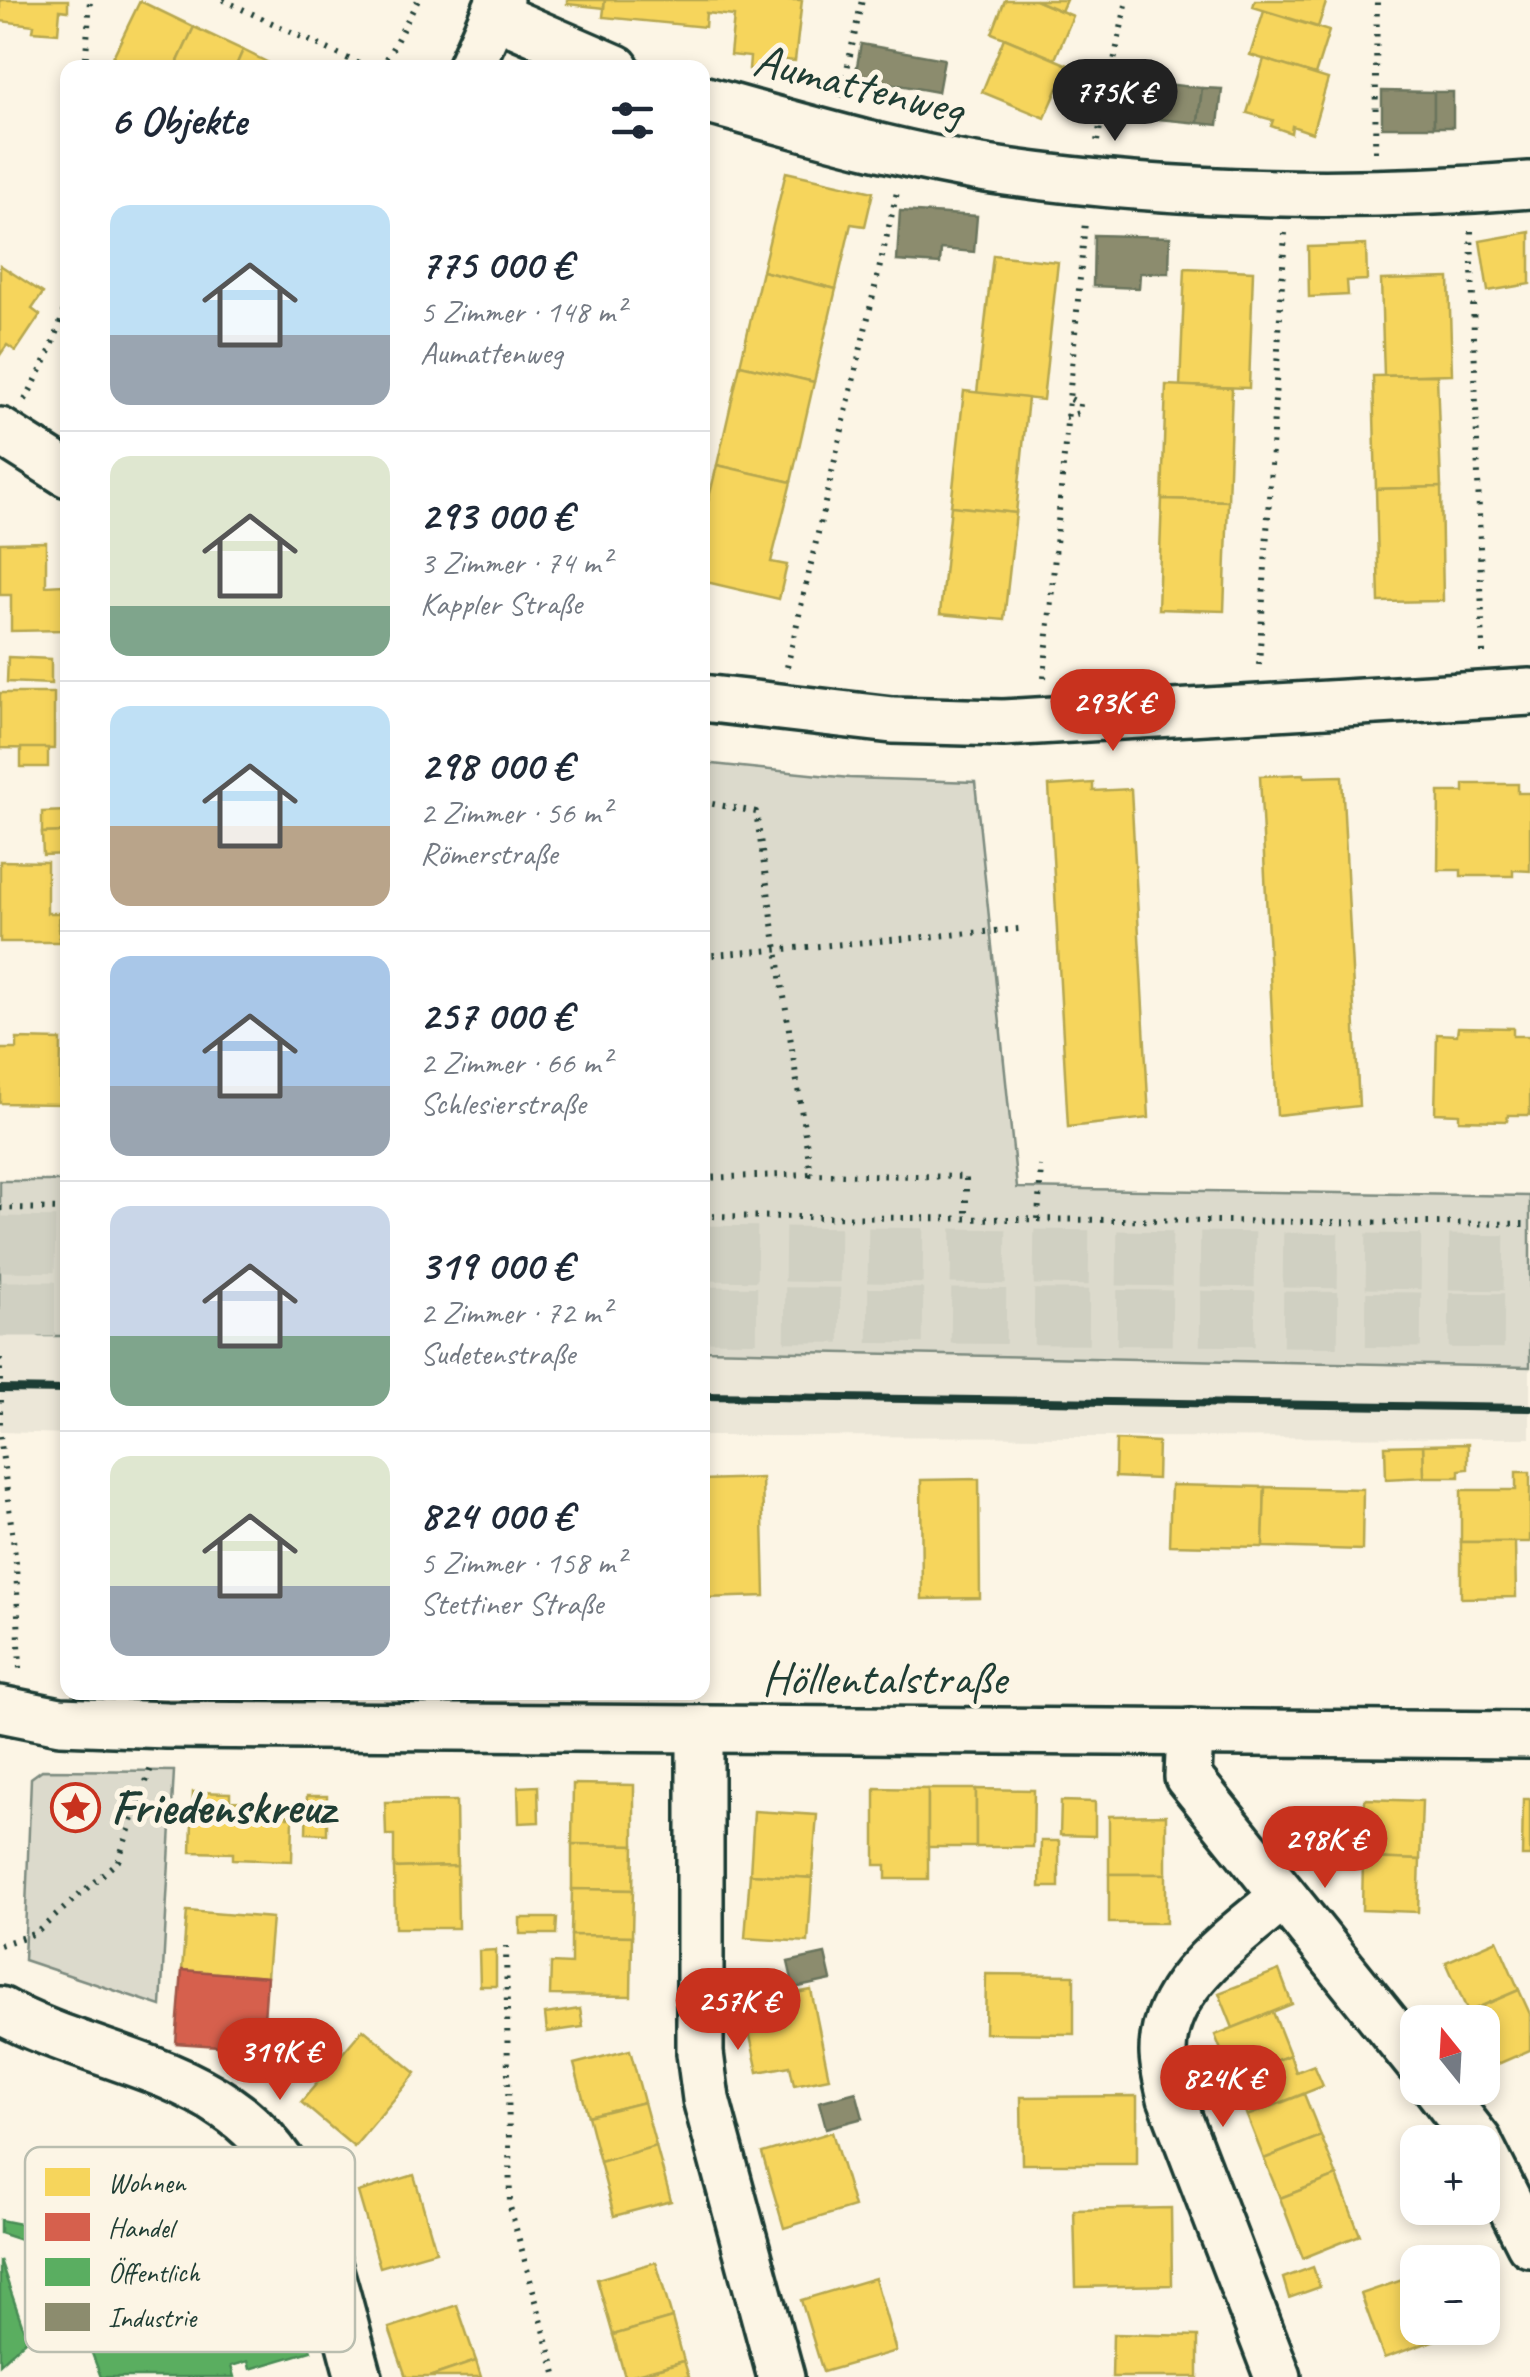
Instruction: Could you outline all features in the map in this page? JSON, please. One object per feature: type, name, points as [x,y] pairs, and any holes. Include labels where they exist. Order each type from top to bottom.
[{"type":"street","points":[[474,60],[497,8],[600,60]]},
{"type":"street","name":"Aumattenweg","points":[[710,101],[833,136],[1004,172],[1287,192],[1470,190],[1530,184]]},
{"type":"street","points":[[3,432],[60,469]]},
{"type":"street","points":[[710,699],[892,720],[1003,723],[1530,692]]},
{"type":"street","name":"Höllentalstraße","points":[[0,1708],[60,1721],[167,1725],[1530,1735]]},
{"type":"street","points":[[700,1730],[700,2052],[706,2099],[782,2377]]},
{"type":"street","points":[[1190,1732],[1188,1777],[1400,2042]]},
{"type":"street","points":[[1278,2377],[1170,2098],[1163,2050],[1176,2000],[1208,1961],[1282,1897]]},
{"type":"street","points":[[0,2010],[39,2032],[225,2106],[262,2137],[268,2147]]},
{"type":"street","points":[[1450,2105],[1465,2125]]},
{"type":"street","points":[[1500,2184],[1530,2244]]},
{"type":"street","points":[[352,2352],[359,2377]]},
{"type":"path","points":[[86,60],[90,0]]},
{"type":"path","points":[[223,0],[351,60]]},
{"type":"path","points":[[386,60],[418,0]]},
{"type":"path","points":[[833,136],[862,0]]},
{"type":"path","points":[[1044,683],[1089,180],[1127,0]]},
{"type":"path","points":[[1374,193],[1378,0]]},
{"type":"path","points":[[794,625],[906,152]]},
{"type":"path","points":[[1470,190],[1480,621]]},
{"type":"path","points":[[1260,641],[1287,192]]},
{"type":"path","points":[[3,432],[46,361],[60,322]]},
{"type":"path","points":[[1065,417],[1079,413],[1080,404],[1067,398]]},
{"type":"path","points":[[710,803],[756,812],[810,1174]]},
{"type":"path","points":[[710,955],[1019,929]]},
{"type":"path","points":[[1038,1219],[1041,1166]]},
{"type":"path","points":[[710,1178],[810,1174],[966,1177],[966,1219]]},
{"type":"path","points":[[0,1208],[60,1209]]},
{"type":"path","points":[[710,1216],[1530,1224]]},
{"type":"path","points":[[0,1358],[0,1428]]},
{"type":"path","points":[[0,1436],[16,1563],[20,1669],[60,1721]]},
{"type":"path","points":[[0,1945],[36,1934],[118,1861],[167,1725]]},
{"type":"path","points":[[506,1946],[510,2207],[557,2377]]},
{"type":"shaded area","points":[[710,764],[849,778],[975,782],[1017,1188],[1530,1196],[1530,1367],[710,1350]]},
{"type":"shaded area","points":[[0,1181],[60,1181],[60,1336],[40,1336],[0,1318]]},
{"type":"shaded area","points":[[0,1318],[40,1336],[60,1336],[60,1434],[0,1432]]},
{"type":"shaded area","points":[[710,1350],[1530,1367],[1530,1438],[710,1436]]},
{"type":"shaded area","points":[[42,1770],[174,1771],[161,2006],[24,1960],[31,1778]]},
{"type":"building: Wohnen","points":[[0,0],[68,0],[68,11],[60,10],[58,33],[33,31],[34,25],[0,21]]},
{"type":"building: Wohnen","points":[[567,0],[605,0],[604,8],[567,4]]},
{"type":"building: Wohnen","points":[[605,0],[802,0],[795,61],[774,59],[773,71],[749,69],[750,57],[730,55],[734,16],[706,13],[705,27],[603,17]]},
{"type":"building: Wohnen","points":[[1005,0],[1035,0],[1073,16],[1055,59],[992,33]]},
{"type":"building: Wohnen","points":[[1035,0],[1066,0],[1061,11]]},
{"type":"building: Wohnen","points":[[1255,0],[1327,0],[1318,27],[1253,7]]},
{"type":"building: Wohnen","points":[[140,1],[194,27],[179,60],[111,60]]},
{"type":"building: Wohnen","points":[[1264,11],[1329,31],[1315,75],[1250,55]]},
{"type":"building: Wohnen","points":[[194,27],[243,50],[239,60],[179,60]]},
{"type":"building: Wohnen","points":[[1004,38],[1068,65],[1045,118],[982,92]]},
{"type":"building: Wohnen","points":[[243,50],[263,60],[239,60]]},
{"type":"building: Wohnen","points":[[1264,59],[1328,79],[1312,133],[1292,126],[1291,133],[1271,126],[1273,120],[1247,113]]},
{"type":"building: Wohnen","points":[[786,172],[873,192],[865,226],[851,224],[836,289],[762,271]]},
{"type":"building: Wohnen","points":[[1530,232],[1530,284],[1488,291],[1480,241]]},
{"type":"building: Wohnen","points":[[1366,245],[1367,280],[1347,281],[1348,295],[1309,297],[1308,247]]},
{"type":"building: Wohnen","points":[[993,255],[1058,262],[1043,400],[977,393]]},
{"type":"building: Wohnen","points":[[0,265],[43,293],[32,309],[40,315],[16,351],[7,345],[0,355]]},
{"type":"building: Wohnen","points":[[1185,268],[1253,271],[1249,388],[1180,386]]},
{"type":"building: Wohnen","points":[[762,271],[836,289],[814,382],[740,365]]},
{"type":"building: Wohnen","points":[[1449,278],[1452,374],[1384,376],[1381,280]]},
{"type":"building: Wohnen","points":[[740,365],[814,382],[791,482],[717,465]]},
{"type":"building: Wohnen","points":[[1437,375],[1441,487],[1376,489],[1373,376]]},
{"type":"building: Wohnen","points":[[1166,385],[1232,388],[1228,501],[1162,499]]},
{"type":"building: Wohnen","points":[[964,391],[1028,398],[1016,513],[951,506]]},
{"type":"building: Wohnen","points":[[717,465],[791,482],[771,562],[787,565],[779,599],[710,583],[710,493]]},
{"type":"building: Wohnen","points":[[1441,487],[1443,601],[1379,602],[1376,489]]},
{"type":"building: Wohnen","points":[[1162,499],[1228,501],[1224,611],[1158,609]]},
{"type":"building: Wohnen","points":[[951,506],[1016,513],[1004,620],[940,614]]},
{"type":"building: Wohnen","points":[[46,542],[46,586],[60,585],[60,630],[11,631],[11,595],[0,595],[0,543]]},
{"type":"building: Wohnen","points":[[8,657],[51,659],[51,684],[7,682]]},
{"type":"building: Wohnen","points":[[0,693],[54,693],[54,749],[0,748]]},
{"type":"building: Wohnen","points":[[21,748],[48,748],[48,767],[21,767]]},
{"type":"building: Wohnen","points":[[1260,776],[1342,776],[1359,1106],[1277,1115]]},
{"type":"building: Wohnen","points":[[1093,783],[1093,791],[1131,789],[1149,1118],[1068,1127],[1049,786]]},
{"type":"building: Wohnen","points":[[1464,784],[1518,784],[1518,793],[1530,793],[1530,871],[1513,870],[1513,876],[1461,876],[1461,870],[1438,870],[1439,792],[1464,792]]},
{"type":"building: Wohnen","points":[[60,811],[60,832],[42,833],[42,812]]},
{"type":"building: Wohnen","points":[[60,832],[60,854],[43,855],[42,833]]},
{"type":"building: Wohnen","points":[[0,861],[47,862],[47,913],[59,913],[59,942],[0,942]]},
{"type":"building: Wohnen","points":[[1458,1027],[1513,1028],[1513,1036],[1530,1036],[1530,1115],[1508,1115],[1507,1121],[1459,1120],[1459,1114],[1435,1113],[1437,1034],[1457,1035]]},
{"type":"building: Wohnen","points":[[17,1039],[60,1040],[60,1104],[0,1103],[0,1049],[17,1049]]},
{"type":"building: Wohnen","points":[[1116,1440],[1158,1442],[1157,1479],[1115,1477]]},
{"type":"building: Wohnen","points":[[1468,1444],[1468,1469],[1459,1470],[1459,1477],[1424,1477],[1423,1445]]},
{"type":"building: Wohnen","points":[[1423,1445],[1424,1477],[1386,1479],[1385,1446]]},
{"type":"building: Wohnen","points":[[1516,1472],[1530,1472],[1530,1542],[1461,1542],[1461,1490],[1516,1490]]},
{"type":"building: Wohnen","points":[[762,1478],[765,1596],[710,1598],[710,1480]]},
{"type":"building: Wohnen","points":[[979,1479],[980,1598],[922,1599],[921,1480]]},
{"type":"building: Wohnen","points":[[1171,1485],[1265,1487],[1263,1547],[1169,1545]]},
{"type":"building: Wohnen","points":[[1265,1487],[1363,1489],[1362,1550],[1263,1547]]},
{"type":"building: Wohnen","points":[[1461,1542],[1515,1542],[1516,1597],[1461,1598]]},
{"type":"building: Wohnen","points":[[573,1784],[634,1785],[634,1845],[572,1844]]},
{"type":"building: Wohnen","points":[[538,1786],[539,1822],[519,1823],[518,1787]]},
{"type":"building: Wohnen","points":[[875,1788],[928,1789],[928,1879],[886,1879],[886,1865],[875,1865]]},
{"type":"building: Wohnen","points":[[928,1789],[976,1789],[976,1847],[928,1847]]},
{"type":"building: Wohnen","points":[[976,1789],[1034,1790],[1033,1847],[976,1847]]},
{"type":"building: Wohnen","points":[[193,1792],[230,1793],[230,1801],[287,1803],[287,1817],[293,1817],[292,1861],[233,1859],[233,1853],[191,1852]]},
{"type":"building: Wohnen","points":[[307,1796],[327,1796],[327,1834],[306,1833]]},
{"type":"building: Wohnen","points":[[1365,1799],[1422,1801],[1420,1860],[1363,1858]]},
{"type":"building: Wohnen","points":[[1523,1799],[1530,1799],[1530,1856],[1522,1856]]},
{"type":"building: Wohnen","points":[[456,1801],[457,1866],[394,1868],[394,1835],[386,1835],[385,1802]]},
{"type":"building: Wohnen","points":[[1061,1801],[1095,1802],[1095,1836],[1060,1835]]},
{"type":"building: Wohnen","points":[[754,1811],[817,1815],[812,1878],[750,1874]]},
{"type":"building: Wohnen","points":[[1166,1815],[1166,1874],[1109,1874],[1109,1816]]},
{"type":"building: Wohnen","points":[[1041,1841],[1059,1841],[1059,1887],[1040,1887]]},
{"type":"building: Wohnen","points":[[572,1844],[634,1845],[633,1890],[572,1889]]},
{"type":"building: Wohnen","points":[[1363,1858],[1420,1860],[1418,1912],[1362,1910]]},
{"type":"building: Wohnen","points":[[457,1866],[458,1928],[395,1928],[394,1868]]},
{"type":"building: Wohnen","points":[[750,1874],[812,1878],[808,1942],[745,1938]]},
{"type":"building: Wohnen","points":[[1109,1874],[1166,1874],[1166,1923],[1109,1923]]},
{"type":"building: Wohnen","points":[[572,1889],[633,1890],[632,1936],[571,1935]]},
{"type":"building: Wohnen","points":[[187,1911],[272,1918],[267,1977],[182,1970]]},
{"type":"building: Wohnen","points":[[520,1918],[557,1918],[556,1934],[520,1934]]},
{"type":"building: Wohnen","points":[[571,1935],[632,1936],[631,1996],[550,1995],[551,1963],[571,1964]]},
{"type":"building: Wohnen","points":[[1497,1940],[1519,1990],[1484,2005],[1465,2005],[1446,1962]]},
{"type":"building: Wohnen","points":[[496,1950],[496,1986],[480,1986],[479,1951]]},
{"type":"building: Wohnen","points":[[1279,1970],[1292,2004],[1233,2028],[1219,1993]]},
{"type":"building: Wohnen","points":[[986,1974],[1074,1975],[1074,2034],[985,2033]]},
{"type":"building: Wohnen","points":[[811,1990],[829,2078],[794,2085],[790,2066],[758,2072],[743,2004]]},
{"type":"building: Wohnen","points":[[1519,1990],[1530,2014],[1530,2050],[1500,2063],[1500,2005],[1484,2005]]},
{"type":"building: Wohnen","points":[[580,2009],[583,2027],[547,2032],[545,2014]]},
{"type":"building: Wohnen","points":[[1273,2012],[1290,2055],[1232,2078],[1215,2035]]},
{"type":"building: Wohnen","points":[[363,2029],[416,2073],[354,2147],[301,2102]]},
{"type":"building: Wohnen","points":[[630,2050],[644,2102],[588,2116],[574,2064]]},
{"type":"building: Wohnen","points":[[1290,2055],[1296,2072],[1314,2065],[1323,2086],[1247,2116],[1232,2078]]},
{"type":"building: Wohnen","points":[[1304,2094],[1321,2136],[1264,2159],[1247,2116]]},
{"type":"building: Wohnen","points":[[1137,2096],[1137,2164],[1022,2164],[1021,2097]]},
{"type":"building: Wohnen","points":[[644,2102],[656,2146],[600,2162],[588,2116]]},
{"type":"building: Wohnen","points":[[832,2132],[854,2207],[784,2228],[762,2153]]},
{"type":"building: Wohnen","points":[[1321,2136],[1337,2176],[1280,2198],[1264,2159]]},
{"type":"building: Wohnen","points":[[656,2146],[671,2201],[614,2216],[600,2162]]},
{"type":"building: Wohnen","points":[[414,2175],[436,2251],[380,2267],[358,2192]]},
{"type":"building: Wohnen","points":[[1337,2176],[1360,2235],[1303,2258],[1280,2198]]},
{"type":"building: Wohnen","points":[[1171,2208],[1172,2285],[1076,2287],[1074,2210]]},
{"type":"building: Wohnen","points":[[656,2262],[672,2318],[613,2335],[597,2279]]},
{"type":"building: Wohnen","points":[[1313,2267],[1320,2287],[1289,2298],[1283,2278]]},
{"type":"building: Wohnen","points":[[875,2278],[896,2351],[823,2372],[801,2300]]},
{"type":"building: Wohnen","points":[[1400,2281],[1400,2345],[1421,2345],[1384,2358],[1361,2294]]},
{"type":"building: Wohnen","points":[[457,2305],[476,2361],[429,2377],[406,2377],[389,2328]]},
{"type":"building: Wohnen","points":[[672,2318],[684,2361],[625,2377],[613,2335]]},
{"type":"building: Wohnen","points":[[1113,2334],[1198,2336],[1198,2377],[1112,2377]]},
{"type":"building: Wohnen","points":[[476,2361],[481,2377],[429,2377]]},
{"type":"building: Wohnen","points":[[684,2361],[689,2377],[629,2377]]},
{"type":"building: Handel","points":[[182,1970],[267,1977],[262,2049],[176,2043]]},
{"type":"building: Öffentlich","points":[[0,2220],[25,2225],[25,2241],[0,2233]]},
{"type":"building: Öffentlich","points":[[0,2260],[25,2341],[0,2364]]},
{"type":"building: Öffentlich","points":[[92,2352],[308,2352],[250,2369],[248,2361],[231,2366],[234,2377],[101,2377]]},
{"type":"building: Industrie","points":[[861,44],[944,59],[938,92],[855,77]]},
{"type":"building: Industrie","points":[[1120,79],[1202,88],[1198,123],[1117,115]]},
{"type":"building: Industrie","points":[[1202,88],[1222,89],[1218,125],[1198,123]]},
{"type":"building: Industrie","points":[[1382,91],[1434,92],[1434,127],[1382,127]]},
{"type":"building: Industrie","points":[[1434,92],[1453,92],[1453,127],[1434,127]]},
{"type":"building: Industrie","points":[[900,211],[977,216],[974,252],[941,249],[940,264],[897,261]]},
{"type":"building: Industrie","points":[[1094,235],[1170,237],[1169,273],[1140,273],[1139,288],[1093,286]]},
{"type":"building: Industrie","points":[[825,1954],[831,1980],[794,1988],[788,1962]]},
{"type":"building: Industrie","points":[[856,2092],[863,2118],[826,2128],[819,2102]]},
{"type":"tunnel","points":[[0,1244],[60,1245]]},
{"type":"tunnel","points":[[710,1253],[1530,1263]]},
{"type":"tunnel","points":[[0,1309],[60,1309]]},
{"type":"tunnel","points":[[710,1314],[1530,1321]]},
{"type":"railway","points":[[0,1389],[60,1390]]},
{"type":"railway","points":[[710,1396],[1530,1408]]},
{"type":"place","name":"Friedenskreuz","points":[[76,1807]]}]
